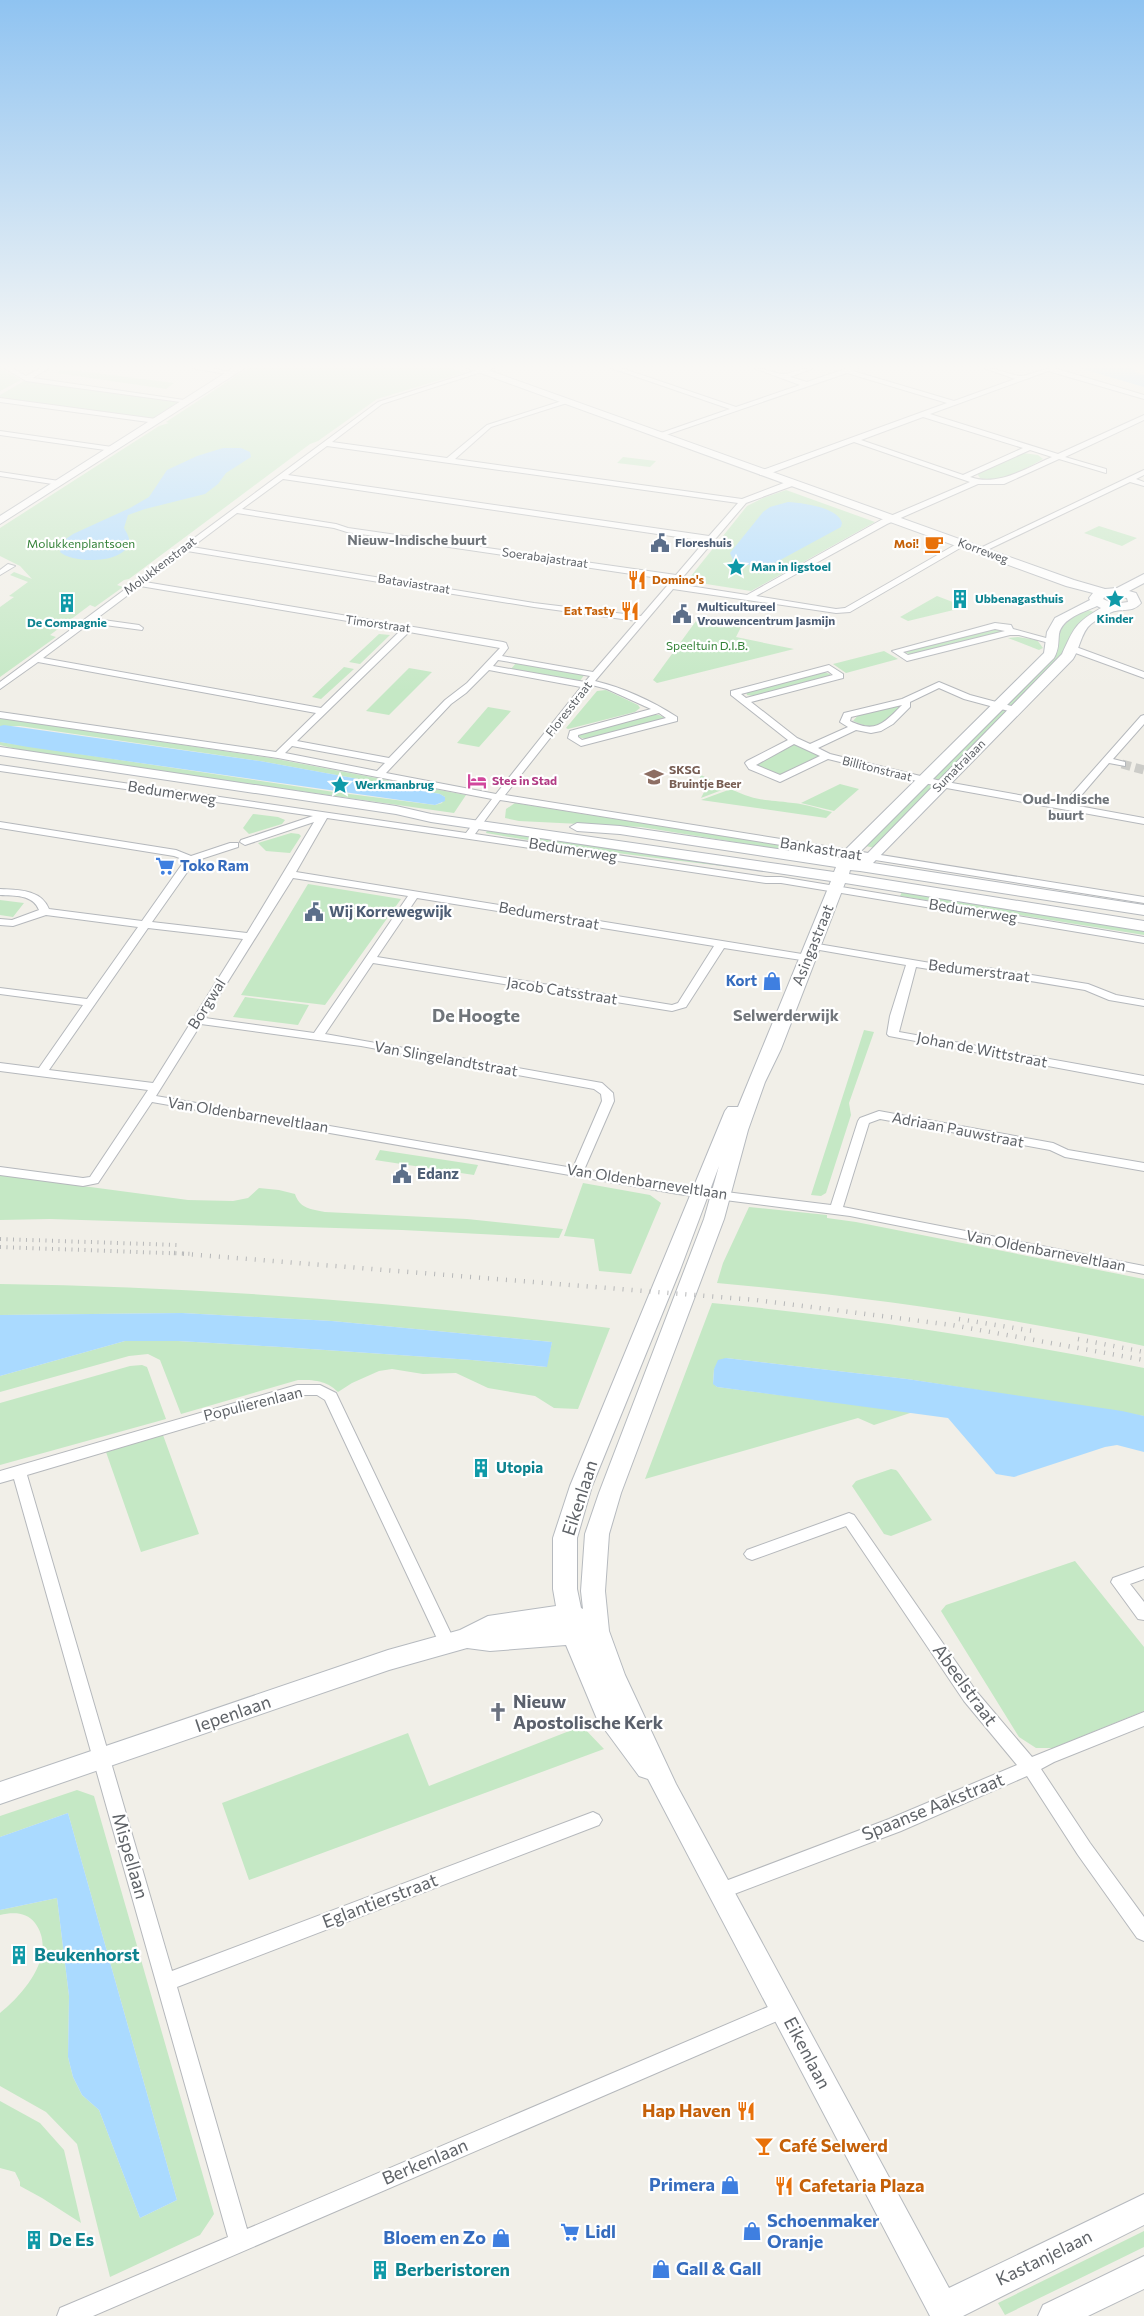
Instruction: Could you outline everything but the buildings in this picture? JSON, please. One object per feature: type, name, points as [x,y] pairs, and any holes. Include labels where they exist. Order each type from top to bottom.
[{"type":"main road","points":[[1,519],[70,476]]},
{"type":"main road","name":"Korreweg","points":[[772,476],[1070,583],[1099,596],[1110,607]]},
{"type":"main road","points":[[1134,603],[1144,578]]},
{"type":"main road","points":[[1073,649],[1080,628],[1087,621],[1110,607],[1134,603],[1144,589]]},
{"type":"main road","points":[[1099,596],[1134,603]]},
{"type":"main road","name":"Sumatralaan","points":[[850,867],[923,780],[1049,655],[1052,650],[1053,631],[1061,621],[1099,596]]},
{"type":"main road","name":"Sumatralaan","points":[[850,867],[941,784],[1016,710],[1073,649]]},
{"type":"main road","name":"Bedumerweg","points":[[0,751],[396,810],[476,826],[850,867],[1144,910]]},
{"type":"main road","name":"Bedumerweg","points":[[0,758],[43,764],[84,764]]},
{"type":"main road","name":"Bedumerweg","points":[[850,867],[1144,926]]},
{"type":"main road","name":"Asingastraat","points":[[689,1283],[714,1219],[739,1130],[756,1082],[772,1049],[810,952],[850,867]]},
{"type":"main road","name":"Asingastraat","points":[[665,1281],[699,1192],[739,1101],[756,1082]]},
{"type":"main road","name":"Eikenlaan","points":[[665,1281],[572,1512],[565,1538],[564,1564],[580,1624],[581,1656],[606,1712],[666,1791],[784,2008],[945,2312]]},
{"type":"main road","name":"Eikenlaan","points":[[580,1624],[593,1573],[601,1518],[689,1283]]},
{"type":"main road","name":"Iepenlaan","points":[[0,1793],[388,1660],[457,1640],[490,1641],[580,1624]]},
{"type":"main road","name":"Kastanjelaan","points":[[945,2312],[1144,2209]]},
{"type":"main road","points":[[1054,2316],[1144,2272]]},
{"type":"street","points":[[14,476],[59,483]]},
{"type":"street","name":"Molukkenstraat","points":[[0,686],[281,476]]},
{"type":"street","points":[[282,476],[710,539]]},
{"type":"street","points":[[563,476],[742,502],[792,483]]},
{"type":"street","points":[[964,476],[977,482]]},
{"type":"street","points":[[749,597],[892,518],[977,482],[1001,482],[1014,476]]},
{"type":"street","points":[[980,550],[1135,476]]},
{"type":"street","points":[[1129,479],[1144,484]]},
{"type":"street","name":"Floresstraat","points":[[476,826],[591,680],[742,502]]},
{"type":"street","name":"Soerabajastraat","points":[[234,510],[336,526],[356,531],[574,562],[749,597],[836,612],[847,610],[963,544]]},
{"type":"street","name":"Bataviastraat","points":[[184,548],[544,606],[644,619]]},
{"type":"street","points":[[0,573],[11,566]]},
{"type":"street","name":"Timorstraat","points":[[137,583],[263,603],[406,630],[416,629],[499,643],[504,648],[495,657]]},
{"type":"street","points":[[88,620],[139,628]]},
{"type":"street","points":[[1010,632],[1008,627],[994,626],[896,651],[907,658],[1010,632],[1019,632],[1053,642]]},
{"type":"street","points":[[278,755],[406,630]]},
{"type":"street","points":[[1073,649],[1144,675]]},
{"type":"street","points":[[378,775],[448,702],[456,697],[495,657],[591,680],[660,710],[674,719],[581,743],[573,738],[573,733],[660,710]]},
{"type":"street","points":[[35,659],[321,711]]},
{"type":"street","points":[[485,667],[591,680]]},
{"type":"street","points":[[830,668],[840,676],[753,698],[744,701],[734,693],[830,668]]},
{"type":"street","points":[[905,701],[907,706],[883,729],[866,731],[845,722],[847,715],[905,701],[939,685],[1016,710]]},
{"type":"street","name":"Billitonstraat","points":[[744,701],[794,740],[827,756],[941,784],[1144,821]]},
{"type":"street","name":"Bankastraat","points":[[0,715],[278,755],[850,867],[1144,900]]},
{"type":"street","points":[[1066,807],[1144,718]]},
{"type":"street","points":[[810,748],[855,727]]},
{"type":"street","points":[[1134,730],[1144,732]]},
{"type":"street","points":[[794,740],[750,763],[752,767],[780,778],[827,756]]},
{"type":"street","points":[[291,743],[391,762]]},
{"type":"street","points":[[1107,760],[1122,764]]},
{"type":"street","name":"Bedumerweg","points":[[0,768],[323,816],[476,826]]},
{"type":"street","points":[[245,842],[323,816]]},
{"type":"street","name":"Borgwal","points":[[0,1171],[83,1182],[94,1180],[156,1087],[290,874],[323,816]]},
{"type":"street","points":[[0,825],[176,853],[190,860]]},
{"type":"street","points":[[42,1072],[190,860],[234,845]]},
{"type":"street","name":"Bedumerweg","points":[[850,867],[1144,940]]},
{"type":"street","name":"Bedumerstraat","points":[[290,874],[415,893],[720,945],[810,952],[912,963],[972,972],[988,971],[1088,986],[1113,998],[1144,1003]]},
{"type":"street","points":[[0,892],[36,897],[43,903],[45,912]]},
{"type":"street","points":[[318,1036],[415,893]]},
{"type":"street","points":[[0,922],[14,923],[45,912],[250,937]]},
{"type":"street","name":"Jacob Catsstraat","points":[[372,958],[672,1008],[682,1005],[720,945]]},
{"type":"street","name":"Johan de Wittstraat","points":[[912,963],[896,1016],[893,1034],[1144,1080]]},
{"type":"street","points":[[0,991],[91,1003]]},
{"type":"street","name":"Van Slingelandtstraat","points":[[197,1020],[318,1036],[589,1084],[604,1089],[607,1092],[608,1101],[577,1172]]},
{"type":"street","points":[[0,1067],[156,1087]]},
{"type":"street","name":"Van Oldenbarneveltlaan","points":[[149,1098],[699,1192],[836,1210],[1144,1270]]},
{"type":"street","name":"Adriaan Pauwstraat","points":[[836,1210],[864,1122],[879,1115],[1052,1147],[1065,1153],[1144,1167]]},
{"type":"street","name":"Populierenlaan","points":[[0,1476],[297,1390],[320,1390],[330,1397],[457,1640]]},
{"type":"street","name":"Mispellaan","points":[[19,1471],[240,2241]]},
{"type":"street","name":"Abeelstraat","points":[[752,1554],[848,1519],[970,1696],[1030,1768],[1084,1849],[1144,1932]]},
{"type":"street","points":[[1144,1572],[1119,1582],[1144,1614]]},
{"type":"street","name":"Spaanse Aakstraat","points":[[721,1891],[895,1825],[1030,1768],[1048,1757],[1144,1719]]},
{"type":"street","name":"Eglantierstraat","points":[[167,1982],[593,1820]]},
{"type":"street","name":"Berkenlaan","points":[[68,2316],[784,2008]]},
{"type":"green space","name":"Molukkenplantsoen","points":[[81,476],[267,476],[129,579],[117,585],[123,587],[95,607],[90,605],[50,635],[56,637],[0,677],[0,607],[14,597],[9,596],[28,582],[10,575],[14,572],[32,579],[20,566],[0,556],[0,528]]},
{"type":"green space","points":[[979,476],[1007,476],[996,479],[980,478]]},
{"type":"green space","points":[[786,490],[875,522],[751,591],[687,581],[747,506]]},
{"type":"green space","points":[[1099,526],[1137,538],[1122,546],[1084,533]]},
{"type":"green space","points":[[937,596],[966,607],[908,621],[900,617]]},
{"type":"green space","points":[[1088,610],[1094,612],[1078,624],[1070,648],[1014,708],[1002,705],[1053,654],[1057,631],[1061,626],[1076,614]]},
{"type":"green space","name":"Speeltuin D.I.B.","points":[[696,621],[741,627],[736,637],[794,649],[657,683],[653,680]]},
{"type":"green space","points":[[997,627],[1004,628],[1004,631],[911,655],[903,651]]},
{"type":"green space","points":[[379,634],[390,635],[360,664],[349,662]]},
{"type":"green space","points":[[1018,637],[1037,640],[1043,648],[1039,650],[1008,638]]},
{"type":"green space","points":[[884,651],[898,659],[846,673],[833,664]]},
{"type":"green space","points":[[516,663],[585,674],[579,682],[572,679],[511,669]]},
{"type":"green space","points":[[344,667],[354,669],[321,699],[312,697]]},
{"type":"green space","points":[[409,668],[432,672],[389,715],[366,711]]},
{"type":"green space","points":[[824,672],[830,674],[830,676],[753,696],[747,695],[746,691]]},
{"type":"green space","points":[[606,690],[638,705],[640,708],[635,712],[566,728],[597,691]]},
{"type":"green space","points":[[898,704],[902,706],[890,718],[876,727],[862,725],[853,721],[859,714]]},
{"type":"green space","points":[[488,707],[511,711],[479,747],[457,743]]},
{"type":"green space","points":[[999,708],[1011,711],[942,781],[929,777]]},
{"type":"green space","points":[[652,715],[659,715],[665,718],[586,739],[578,737],[578,735]]},
{"type":"green space","points":[[0,718],[271,758],[466,795],[454,813],[33,753],[0,745],[0,742],[334,792],[435,805],[442,803],[445,797],[440,794],[260,761],[20,726],[0,726]]},
{"type":"green space","points":[[795,744],[818,754],[820,757],[784,775],[774,775],[755,765],[756,761],[788,745]]},
{"type":"green space","points":[[701,775],[727,788],[701,798],[708,784],[698,782]]},
{"type":"green space","points":[[924,783],[935,787],[875,848],[861,845]]},
{"type":"green space","points":[[840,784],[859,789],[834,811],[801,803]]},
{"type":"green space","points":[[731,789],[755,798],[803,804],[832,812],[826,818],[701,800]]},
{"type":"green space","points":[[515,803],[805,849],[803,853],[641,827],[519,821],[505,818],[506,809]]},
{"type":"green space","points":[[253,814],[278,817],[285,820],[282,824],[249,834],[243,828]]},
{"type":"green space","points":[[488,828],[739,868],[612,852],[486,833]]},
{"type":"green space","points":[[291,833],[301,836],[290,853],[266,851],[258,843]]},
{"type":"green space","points":[[308,884],[401,899],[325,1005],[241,995]]},
{"type":"green space","points":[[903,890],[1144,928],[1144,935],[900,896]]},
{"type":"green space","points":[[0,900],[24,903],[13,917],[0,915]]},
{"type":"green space","points":[[245,997],[309,1005],[298,1025],[233,1017]]},
{"type":"green space","points":[[864,1030],[874,1032],[849,1103],[851,1115],[826,1193],[821,1196],[811,1195]]},
{"type":"green space","name":"Edanz","points":[[380,1150],[478,1165],[474,1175],[375,1160]]},
{"type":"green space","points":[[0,1175],[188,1200],[233,1201],[248,1198],[259,1188],[295,1194],[303,1205],[325,1212],[467,1219],[563,1229],[559,1238],[402,1230],[50,1219],[0,1220]]},
{"type":"green space","points":[[583,1183],[650,1195],[661,1203],[631,1274],[599,1271],[594,1239],[564,1236]]},
{"type":"green space","points":[[749,1207],[827,1215],[827,1218],[856,1222],[1144,1279],[1144,1346],[1038,1325],[931,1308],[717,1283],[723,1263]]},
{"type":"green space","points":[[0,1284],[153,1289],[305,1298],[458,1311],[610,1328],[578,1409],[554,1408],[535,1396],[488,1388],[456,1373],[423,1374],[392,1369],[379,1371],[352,1383],[338,1392],[324,1383],[298,1380],[181,1414],[160,1360],[148,1354],[129,1356],[0,1392],[0,1376],[125,1341],[178,1341],[281,1347],[546,1367],[552,1342],[332,1321],[182,1313],[0,1315]]},
{"type":"green space","points":[[712,1303],[821,1315],[929,1330],[1144,1368],[1144,1416],[907,1379],[726,1358],[714,1369],[713,1383],[717,1387],[913,1412],[874,1425],[858,1418],[645,1479]]},
{"type":"green space","points":[[142,1365],[147,1367],[166,1419],[0,1465],[0,1403],[130,1366]]},
{"type":"green space","points":[[163,1435],[199,1534],[141,1552],[106,1452]]},
{"type":"green space","points":[[891,1469],[898,1472],[932,1520],[891,1536],[884,1534],[852,1486],[856,1481]]},
{"type":"green space","points":[[1075,1561],[1144,1647],[1144,1711],[1053,1748],[1036,1748],[1019,1737],[941,1611],[946,1605]]},
{"type":"green space","points":[[582,1726],[604,1749],[249,1880],[222,1803],[408,1733],[429,1786]]},
{"type":"green space","points":[[77,1790],[94,1796],[214,2214],[200,2235],[110,2277],[77,2144],[46,2112],[0,2086],[0,2013],[28,1984],[40,1960],[43,1947],[41,1935],[32,1919],[19,1914],[0,1915],[0,1910],[57,1898],[69,1996],[68,2057],[73,2077],[82,2095],[99,2110],[140,2218],[177,2200],[68,1813],[0,1837],[0,1816]]},
{"type":"green space","points":[[0,2101],[40,2123],[64,2150],[81,2223],[20,2186],[15,2172],[0,2168]]},
{"type":"green space","points":[[1144,2231],[1144,2247],[1005,2315],[998,2303]]},
{"type":"water","points":[[163,476],[224,476],[218,484],[205,494],[128,515],[124,528],[129,542],[126,549],[119,555],[98,560],[87,560],[76,559],[60,552],[63,541],[73,534],[130,508],[149,497]]},
{"type":"water","points":[[788,502],[819,507],[834,513],[842,523],[841,527],[771,565],[746,565],[733,560],[730,553],[763,512],[770,507]]},
{"type":"water","points":[[4,725],[260,761],[440,794],[445,797],[445,801],[435,805],[28,747],[0,742],[0,726]]},
{"type":"water","points":[[182,1313],[332,1321],[552,1342],[547,1367],[281,1347],[178,1341],[125,1341],[0,1376],[0,1315]]},
{"type":"water","points":[[726,1358],[907,1379],[1122,1411],[1144,1416],[1144,1452],[1117,1445],[1105,1447],[1014,1477],[996,1474],[948,1418],[717,1387],[713,1384],[714,1369],[718,1360]]},
{"type":"water","points":[[68,1813],[177,2200],[140,2218],[99,2110],[82,2095],[73,2077],[68,2057],[69,1996],[57,1898],[0,1910],[0,1837]]},
{"type":"tunnel","points":[[1122,764],[1144,770]]},
{"type":"railway","points":[[0,1239],[178,1245]]},
{"type":"railway","points":[[0,1247],[180,1254]]},
{"type":"railway","points":[[174,1253],[180,1254]]},
{"type":"railway","points":[[180,1254],[194,1254]]},
{"type":"railway","points":[[180,1254],[756,1300],[952,1325],[1144,1360]]},
{"type":"railway","points":[[959,1319],[1033,1331]]},
{"type":"railway","points":[[1078,1339],[1144,1352]]},
{"type":"place","name":"Floreshuis","points":[[660,543]]},
{"type":"place","name":"Moi!","points":[[934,544]]},
{"type":"place","name":"Man in ligstoel","points":[[736,567]]},
{"type":"place","name":"Domino's","points":[[637,580]]},
{"type":"place","name":"Ubbenagasthuis","points":[[960,599]]},
{"type":"place","name":"Kinder","points":[[1115,599]]},
{"type":"place","name":"De Compagnie","points":[[67,603]]},
{"type":"place","name":"Eat Tasty","points":[[630,611]]},
{"type":"place","name":"Multicultureel Vrouwencentrum Jasmijn","points":[[682,614]]},
{"type":"place","name":"SKSG Bruintje Beer","points":[[654,777]]},
{"type":"place","name":"Stee in Stad","points":[[477,781]]},
{"type":"place","name":"Werkmanbrug","points":[[340,785]]},
{"type":"place","name":"Toko Ram","points":[[165,866]]},
{"type":"place","name":"Wij Korrewegwijk","points":[[314,912]]},
{"type":"place","name":"Kort","points":[[772,981]]},
{"type":"place","name":"Edanz","points":[[402,1174]]},
{"type":"place","name":"Utopia","points":[[481,1468]]},
{"type":"place","name":"Nieuw Apostolische Kerk","points":[[498,1712]]},
{"type":"place","name":"Beukenhorst","points":[[19,1955]]},
{"type":"place","name":"Hap Haven","points":[[746,2111]]},
{"type":"place","name":"Café Selwerd","points":[[764,2146]]},
{"type":"place","name":"Primera","points":[[730,2185]]},
{"type":"place","name":"Cafetaria Plaza","points":[[784,2186]]},
{"type":"place","name":"Schoenmaker Oranje","points":[[752,2231]]},
{"type":"place","name":"Lidl","points":[[570,2232]]},
{"type":"place","name":"Bloem en Zo","points":[[501,2238]]},
{"type":"place","name":"De Es","points":[[34,2240]]},
{"type":"place","name":"Gall & Gall","points":[[661,2269]]},
{"type":"place","name":"Berberistoren","points":[[380,2270]]},
{"type":"district","name":"Nieuw-Indische buurt","points":[[417,540]]},
{"type":"district","name":"Oud-Indische buurt","points":[[1066,808]]},
{"type":"district","name":"Selwerderwijk","points":[[786,1015]]},
{"type":"district","name":"De Hoogte","points":[[476,1016]]}]
